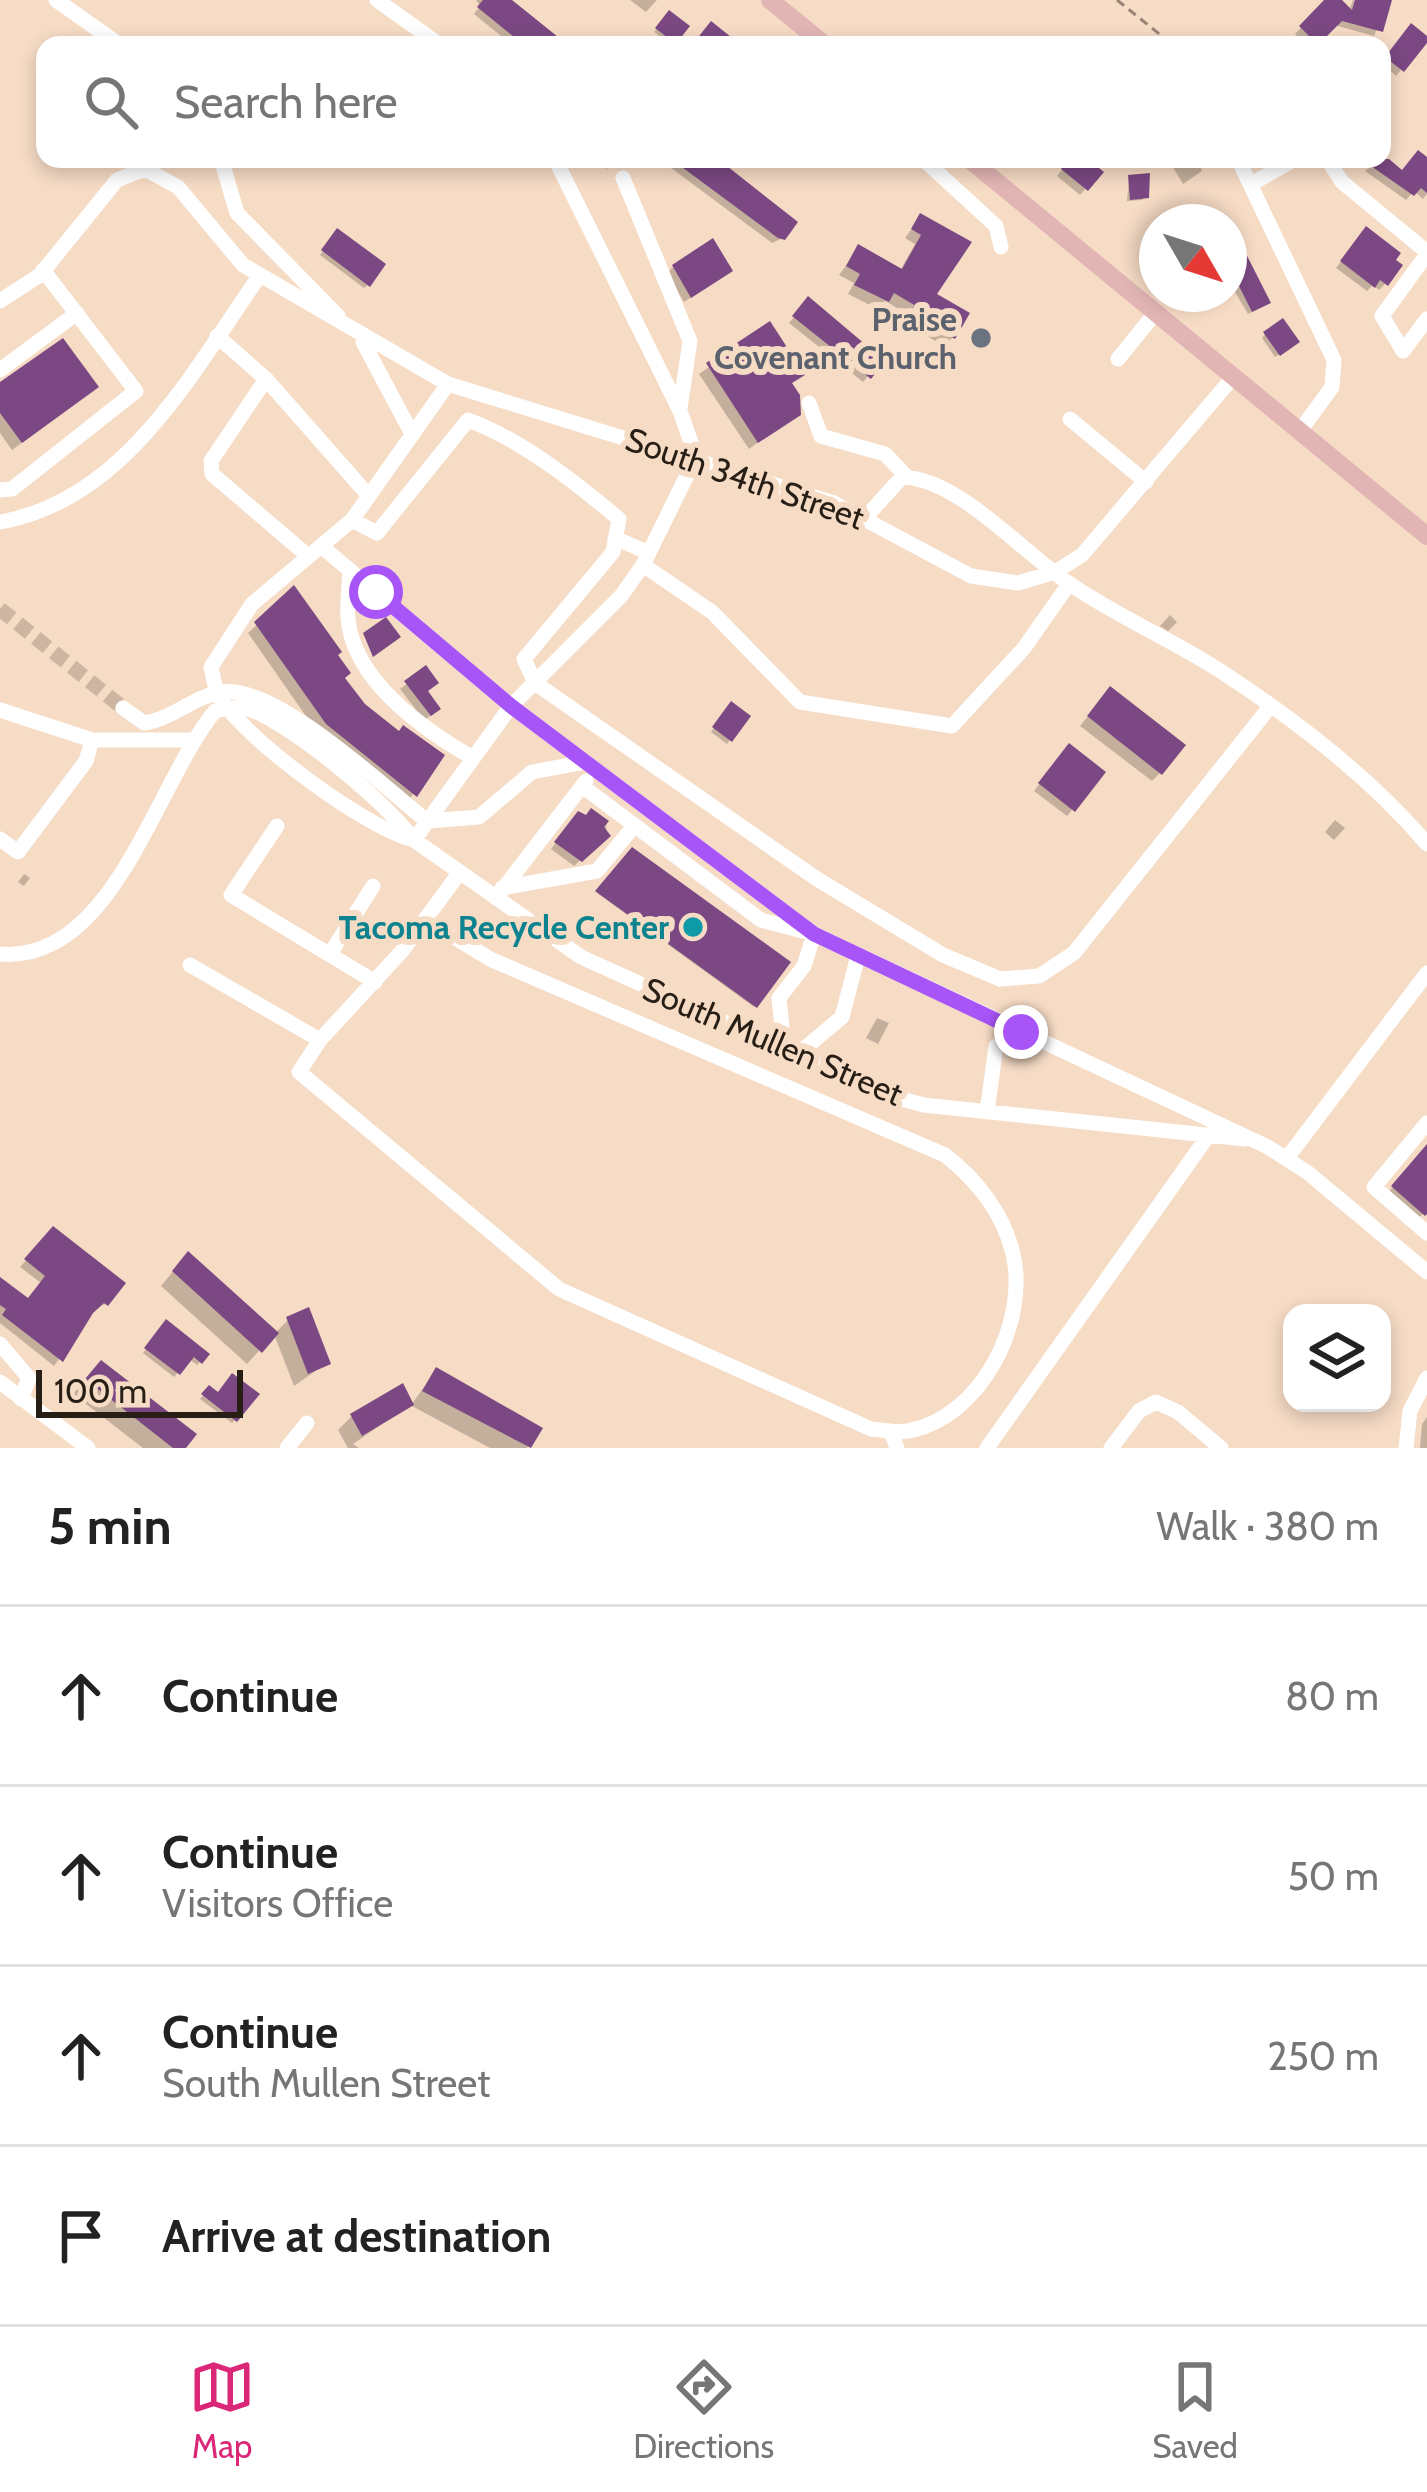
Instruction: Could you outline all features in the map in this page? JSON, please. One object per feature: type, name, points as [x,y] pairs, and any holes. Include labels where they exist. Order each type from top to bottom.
[{"type":"main road","points":[[770,0],[815,36]]},
{"type":"main road","points":[[980,168],[1139,298]]},
{"type":"main road","points":[[1156,312],[1427,536]]},
{"type":"street","points":[[56,0],[107,36]]},
{"type":"street","points":[[377,0],[427,36]]},
{"type":"street","points":[[224,168],[237,213],[361,338],[412,434]]},
{"type":"street","points":[[414,840],[511,706],[621,596],[646,559],[696,457],[680,411],[559,168]]},
{"type":"street","points":[[933,168],[996,226],[1001,247]]},
{"type":"street","points":[[1242,168],[1334,360],[1332,387],[1300,431]]},
{"type":"street","points":[[1250,184],[1279,168]]},
{"type":"street","points":[[1333,168],[1342,182],[1427,253],[1382,316],[1402,351],[1427,319]]},
{"type":"street","points":[[0,301],[44,270],[117,180],[145,169],[178,187],[215,237],[260,275],[361,338]]},
{"type":"street","points":[[623,178],[690,341],[680,411]]},
{"type":"street","points":[[0,490],[12,489],[133,398],[136,391],[44,270]]},
{"type":"street","points":[[0,522],[30,517],[136,448],[260,275]]},
{"type":"street","points":[[1118,359],[1156,312]]},
{"type":"street","points":[[0,370],[76,313]]},
{"type":"street","points":[[217,337],[266,379],[369,496]]},
{"type":"street","name":"South 34th Street","points":[[361,338],[448,384],[696,457],[865,518],[971,576],[1018,583],[1055,572]]},
{"type":"street","points":[[1055,572],[1103,534],[1234,376]]},
{"type":"street","name":"South Mullen Street","points":[[266,379],[211,461],[212,474],[315,551],[350,570],[511,706],[814,934],[1287,1158],[1427,1272]]},
{"type":"street","points":[[0,954],[17,955],[74,935],[99,910],[192,740],[222,709],[211,667],[226,635],[252,604],[352,520],[448,384]]},
{"type":"street","points":[[478,424],[485,395]]},
{"type":"street","points":[[809,403],[821,436],[885,454],[907,477]]},
{"type":"street","points":[[1070,419],[1146,482]]},
{"type":"street","points":[[352,520],[377,533],[468,420],[590,494],[619,519],[613,552],[524,659],[535,682],[884,922],[1000,979],[1039,976],[1074,952],[1269,708]]},
{"type":"street","points":[[865,518],[883,494],[907,477],[925,478],[955,495],[1070,584],[1221,671],[1354,773],[1427,844]]},
{"type":"street","points":[[615,538],[712,611],[800,702],[952,726],[1024,648],[1070,584]]},
{"type":"street","points":[[350,570],[348,621],[361,662],[427,727],[473,758]]},
{"type":"street","points":[[123,708],[144,723],[160,721],[217,692],[238,692],[278,709],[428,821],[479,817],[532,772],[590,766],[582,786],[499,893]]},
{"type":"street","name":"South Mullen Street","points":[[222,709],[260,713],[397,819],[414,840],[499,893],[581,957],[886,1094],[987,1112],[1245,1139]]},
{"type":"street","points":[[0,710],[92,740],[192,740]]},
{"type":"street","points":[[0,839],[18,851],[86,760],[92,740]]},
{"type":"street","points":[[582,786],[761,920],[814,934],[804,966],[779,998],[791,1051],[820,1041],[842,1017],[858,956]]},
{"type":"street","points":[[277,826],[231,895],[375,982]]},
{"type":"street","points":[[499,893],[602,868],[634,826]]},
{"type":"street","points":[[425,919],[508,968],[945,1155],[970,1174],[997,1212],[1013,1254],[1017,1300],[1006,1338],[963,1403],[934,1422],[906,1432],[871,1429],[559,1289],[299,1072],[320,1040],[375,982],[460,872]]},
{"type":"street","points":[[330,954],[373,886]]},
{"type":"street","points":[[190,965],[320,1040]]},
{"type":"street","points":[[1287,1158],[1427,973]]},
{"type":"street","points":[[987,1112],[996,1046],[1021,1032]]},
{"type":"street","points":[[1410,1258],[1427,1236],[1373,1187],[1427,1123]]},
{"type":"street","points":[[987,1448],[1208,1136]]},
{"type":"street","points":[[0,1344],[29,1378],[21,1399]]},
{"type":"street","points":[[1406,1448],[1410,1411],[1427,1378]]},
{"type":"street","points":[[0,1382],[88,1448]]},
{"type":"street","points":[[1111,1448],[1143,1408],[1159,1402],[1221,1448]]},
{"type":"street","points":[[287,1448],[307,1423]]},
{"type":"street","points":[[891,1431],[897,1448]]},
{"type":"path","points":[[1117,0],[1162,36]]},
{"type":"building","points":[[483,0],[512,0],[557,36],[513,36],[477,7]]},
{"type":"building","points":[[1324,0],[1342,0],[1352,10],[1355,0],[1392,0],[1383,32],[1342,21],[1327,36],[1309,36],[1299,26]]},
{"type":"building","points":[[669,10],[690,26],[682,36],[666,36],[655,28]]},
{"type":"building","points":[[711,21],[730,36],[699,36]]},
{"type":"building","points":[[1411,23],[1427,36],[1427,43],[1404,72],[1391,62],[1391,49]]},
{"type":"building","points":[[1418,150],[1427,157],[1427,193],[1421,188],[1414,196],[1374,168],[1391,168],[1391,161],[1402,170]]},
{"type":"building","points":[[683,168],[729,168],[798,222],[785,240]]},
{"type":"building","points":[[1099,168],[1104,172],[1088,191],[1061,169]]},
{"type":"building","points":[[1150,173],[1149,198],[1130,200],[1128,175]]},
{"type":"building","points":[[920,213],[972,242],[937,294],[970,313],[955,339],[911,313],[916,306],[894,293],[889,302],[854,285],[860,274],[846,266],[858,244],[902,269],[921,235],[911,229]]},
{"type":"building","points":[[1366,226],[1401,253],[1396,260],[1403,265],[1388,286],[1380,280],[1375,288],[1340,261]]},
{"type":"building","points":[[337,228],[386,264],[370,287],[321,250]]},
{"type":"building","points":[[713,238],[733,271],[691,298],[672,265]]},
{"type":"building","points":[[1247,256],[1271,303],[1252,312],[1247,302]]},
{"type":"building","points":[[808,296],[885,361],[871,379],[792,316]]},
{"type":"building","points":[[1283,318],[1300,342],[1280,356],[1263,332]]},
{"type":"building","points":[[770,321],[805,375],[792,383],[800,395],[801,415],[758,443],[706,363]]},
{"type":"building","points":[[63,338],[99,387],[22,443],[0,413],[0,382]]},
{"type":"building","points":[[294,585],[342,652],[338,655],[351,673],[345,678],[365,704],[399,731],[403,725],[445,755],[417,797],[326,724],[254,622]]},
{"type":"building","points":[[386,617],[401,637],[373,657],[363,633]]},
{"type":"building","points":[[426,665],[439,683],[428,691],[441,709],[431,716],[404,681]]},
{"type":"building","points":[[1110,686],[1186,745],[1162,775],[1087,716]]},
{"type":"building","points":[[731,701],[751,716],[732,742],[712,727]]},
{"type":"building","points":[[1069,743],[1106,772],[1075,812],[1038,783]]},
{"type":"building","points":[[591,808],[609,821],[604,827],[611,836],[582,862],[554,842],[578,811],[586,815]]},
{"type":"building","name":"Tacoma Recycle Center","points":[[632,847],[791,962],[757,1008],[595,891]]},
{"type":"building","points":[[1427,1144],[1427,1214],[1425,1216],[1391,1186]]},
{"type":"building","points":[[53,1226],[126,1283],[108,1306],[104,1303],[93,1313],[63,1362],[2,1315],[6,1309],[0,1305],[0,1277],[28,1298],[45,1276],[24,1259]]},
{"type":"building","points":[[188,1251],[279,1333],[262,1353],[172,1271]]},
{"type":"building","points":[[309,1307],[331,1364],[308,1374],[286,1317]]},
{"type":"building","points":[[166,1319],[210,1354],[202,1364],[194,1357],[180,1375],[144,1348]]},
{"type":"building","points":[[101,1360],[197,1434],[186,1448],[173,1448],[85,1379]]},
{"type":"building","points":[[436,1367],[543,1428],[531,1448],[422,1391]]},
{"type":"building","points":[[232,1373],[260,1394],[237,1422],[201,1394],[209,1385],[218,1392]]},
{"type":"building","points":[[403,1383],[414,1405],[362,1436],[350,1414]]},
{"type":"tunnel","points":[[0,609],[123,708]]},
{"type":"place","name":"Praise Covenant Church","points":[[981,338]]},
{"type":"place","name":"Tacoma Recycle Center","points":[[693,927]]},
{"type":"route","points":[[376,592],[511,706],[814,934],[1021,1032]]}]
